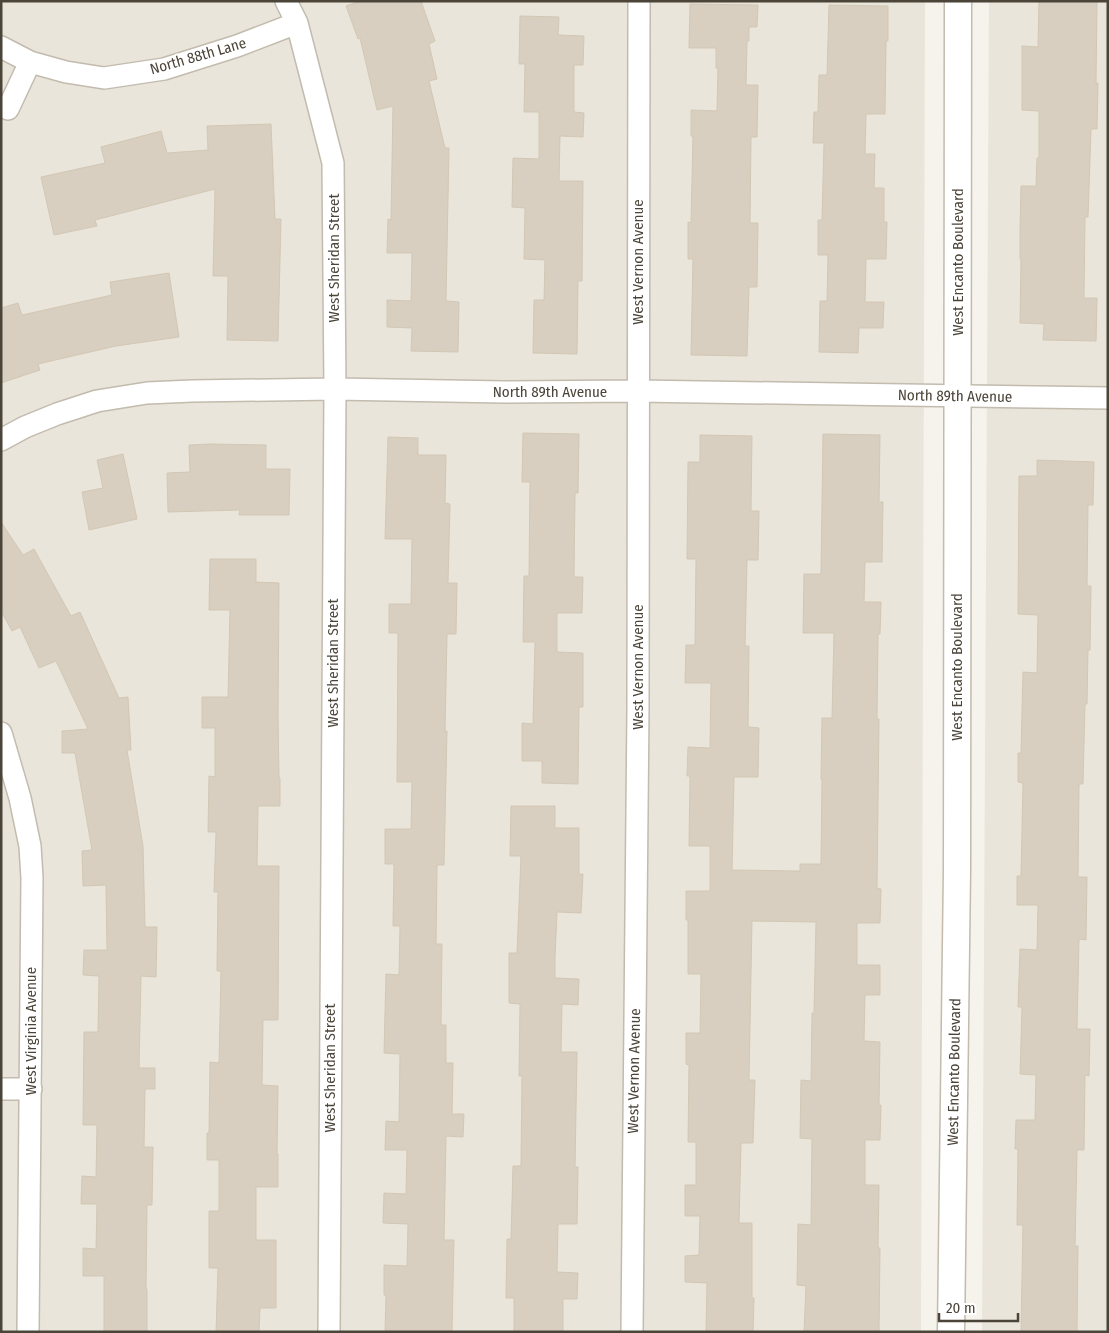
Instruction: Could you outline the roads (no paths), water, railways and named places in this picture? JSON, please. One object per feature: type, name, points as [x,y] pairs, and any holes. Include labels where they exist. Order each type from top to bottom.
[{"type":"street","name":"West Sheridan Street","points":[[286,1],[297,23],[333,163],[335,390],[329,1332]]},
{"type":"street","name":"West Vernon Avenue","points":[[632,1332],[638,717],[639,1]]},
{"type":"street","name":"West Encanto Boulevard","points":[[951,1332],[957,870],[958,1]]},
{"type":"street","name":"North 88th Lane","points":[[1,47],[30,62],[66,72],[104,78],[164,69],[237,46],[297,23]]},
{"type":"street","points":[[8,109],[30,62]]},
{"type":"street","name":"North 89th Avenue","points":[[1,440],[25,427],[57,414],[97,401],[147,393],[192,391],[638,391],[1108,398]]},
{"type":"street","name":"West Virginia Avenue","points":[[1,734],[20,798],[30,846],[32,878],[28,1332]]},
{"type":"street","points":[[1,1089],[31,1089]]}]
